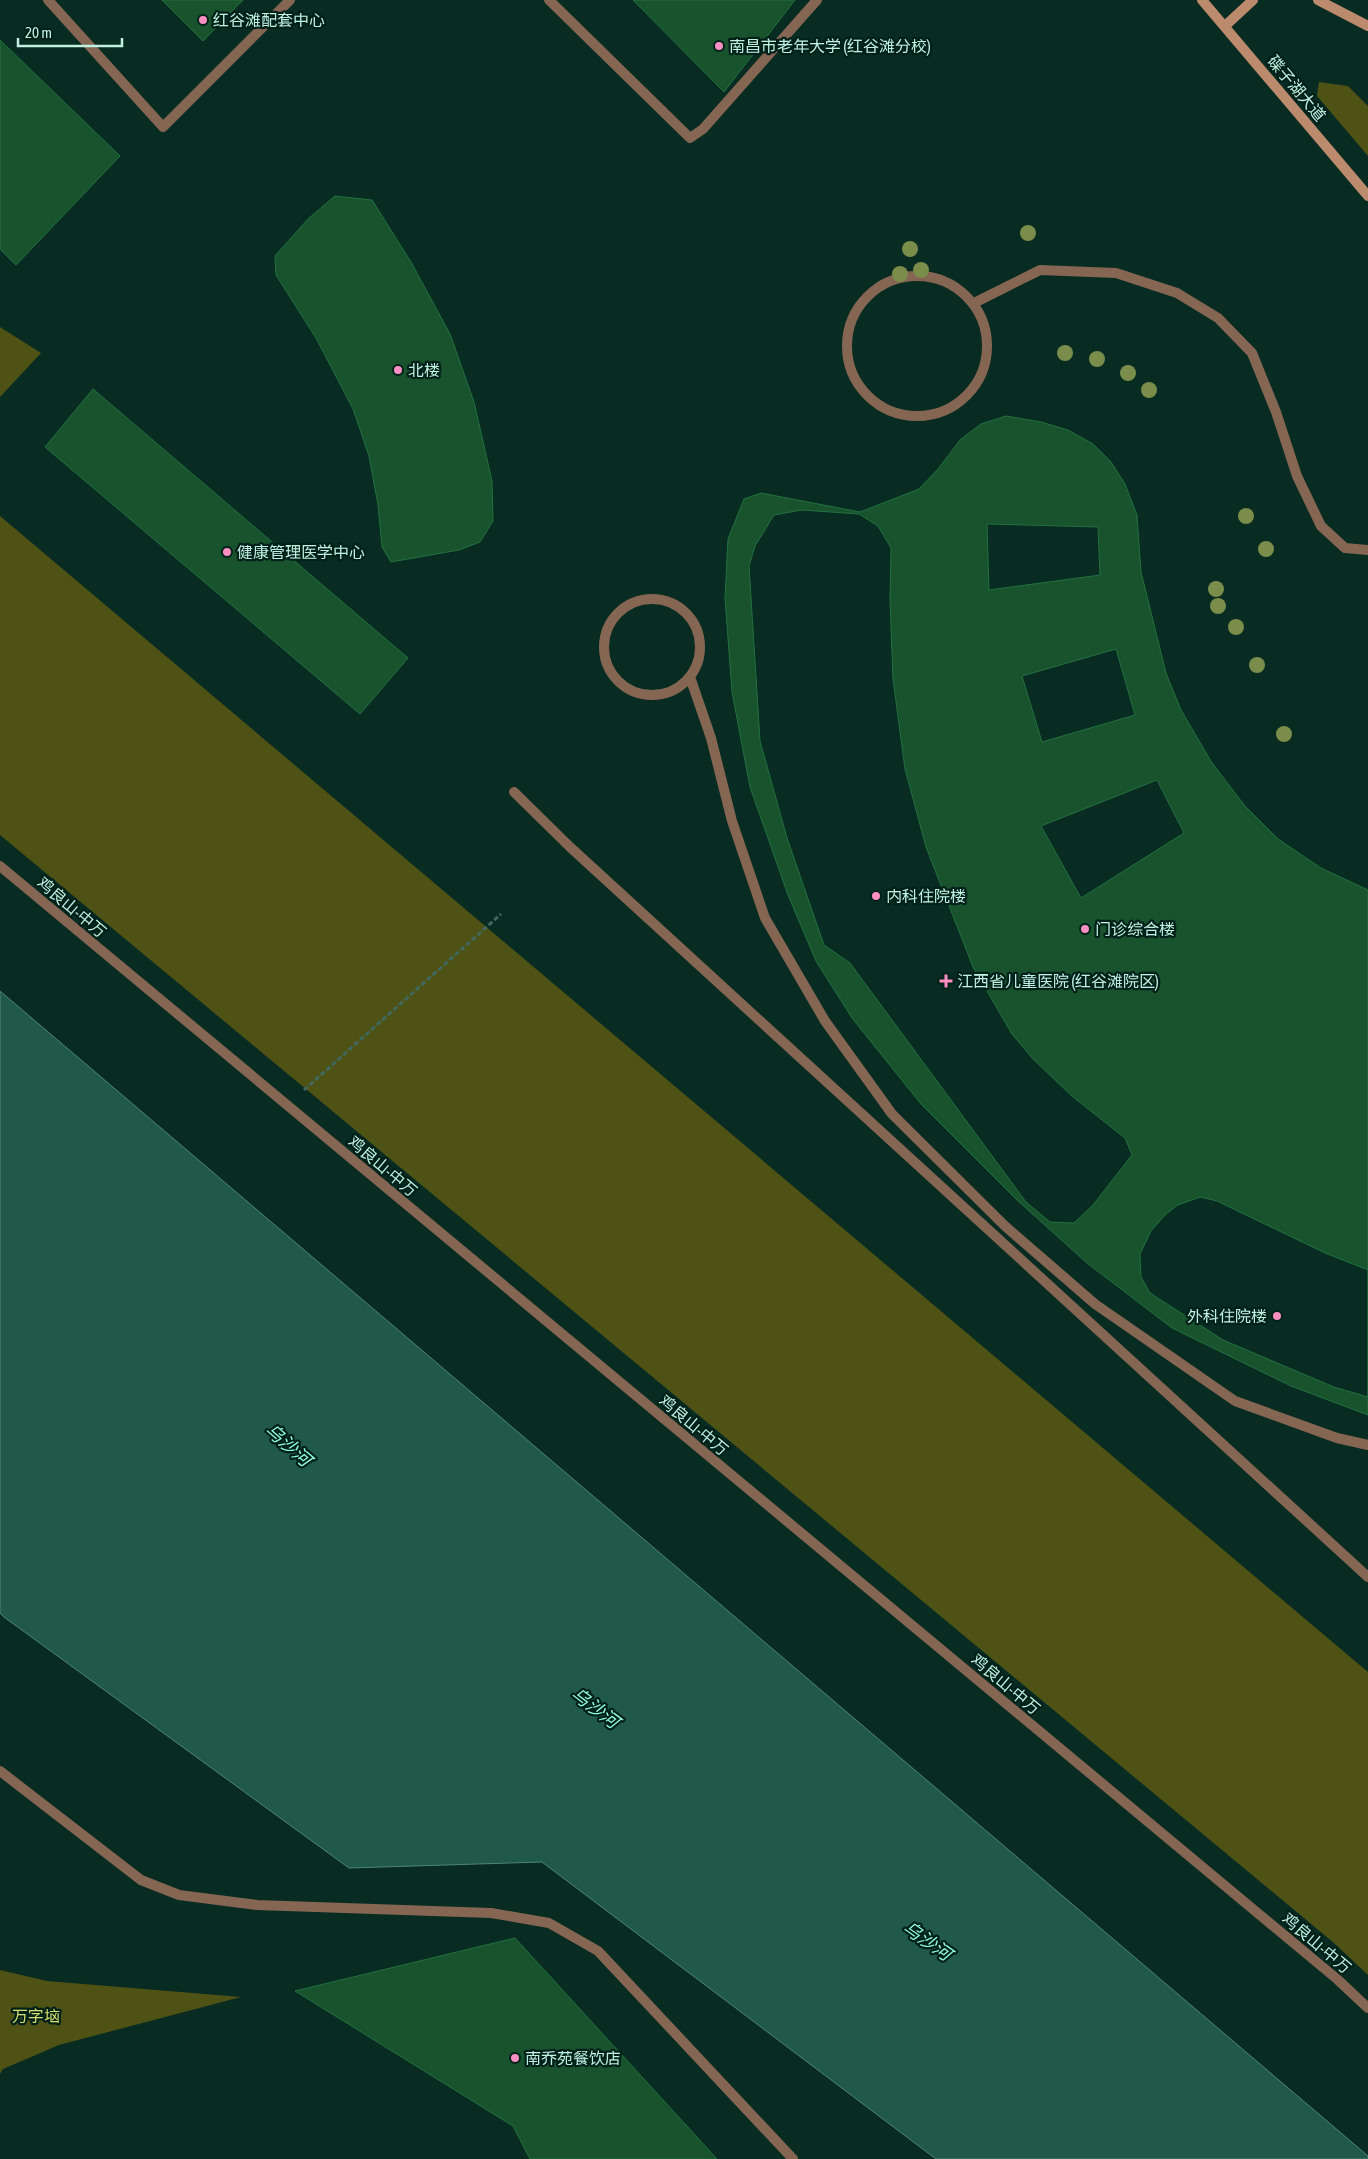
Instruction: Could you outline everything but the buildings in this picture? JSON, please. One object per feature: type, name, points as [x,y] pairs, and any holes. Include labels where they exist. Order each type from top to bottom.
[{"type":"main road","name":"碟子湖大道","points":[[1202,0],[1368,196]]},
{"type":"main road","points":[[1225,26],[1252,0]]},
{"type":"main road","points":[[1318,0],[1368,26]]},
{"type":"street","points":[[48,0],[163,127],[290,0]]},
{"type":"street","points":[[548,0],[690,138],[703,129],[817,0]]},
{"type":"street","points":[[974,303],[1040,270],[1116,273],[1177,293],[1218,318],[1252,353],[1276,412],[1297,476],[1321,526],[1345,548],[1368,550]]},
{"type":"street","points":[[916,274],[938,278],[958,288],[974,303],[984,325],[988,350],[982,374],[968,394],[949,409],[925,416],[900,415],[878,405],[860,388],[849,366],[846,344],[849,323],[860,304],[875,288],[895,278],[916,274]]},
{"type":"street","points":[[690,677],[680,687],[665,694],[650,696],[635,693],[622,686],[612,674],[605,659],[604,651],[608,626],[617,613],[631,603],[647,599],[663,600],[678,607],[690,618],[698,633],[700,648],[698,663],[690,677],[711,738],[732,821],[765,918],[825,1021],[892,1114],[1005,1226],[1095,1304],[1235,1401],[1337,1438],[1368,1445]]},
{"type":"street","points":[[514,792],[570,847],[1368,1577]]},
{"type":"street","name":"鸡良山-中万","points":[[0,866],[1329,1973],[1368,2008]]},
{"type":"street","points":[[0,1771],[141,1880],[179,1894],[256,1905],[490,1913],[549,1923],[598,1951],[793,2159]]},
{"type":"path","points":[[287,1105],[501,914]]},
{"type":"green space","points":[[1319,82],[1348,86],[1368,106],[1368,156],[1317,96]]},
{"type":"green space","points":[[0,327],[41,353],[0,397]]},
{"type":"green space","points":[[0,516],[1368,1672],[1368,1975],[1334,1943],[0,835]]},
{"type":"green space","name":"万字垴","points":[[0,1970],[47,1981],[241,1997],[59,2045],[3,2069],[0,2074]]},
{"type":"water","name":"乌沙河","points":[[0,991],[1368,2156],[1368,2159],[936,2159],[542,1862],[349,1868],[4,1617],[0,1613]]},
{"type":"place","name":"红谷滩配套中心","points":[[203,20]]},
{"type":"place","name":"南昌市老年大学 (红谷滩分校)","points":[[719,46]]},
{"type":"place","name":"北楼","points":[[398,370]]},
{"type":"place","name":"健康管理医学中心","points":[[227,552]]},
{"type":"place","name":"内科住院楼","points":[[876,896]]},
{"type":"place","name":"门诊综合楼","points":[[1085,929]]},
{"type":"place","name":"江西省儿童医院 (红谷滩院区)","points":[[946,981]]},
{"type":"place","name":"外科住院楼","points":[[1277,1316]]},
{"type":"place","name":"南乔苑餐饮店","points":[[515,2058]]}]
